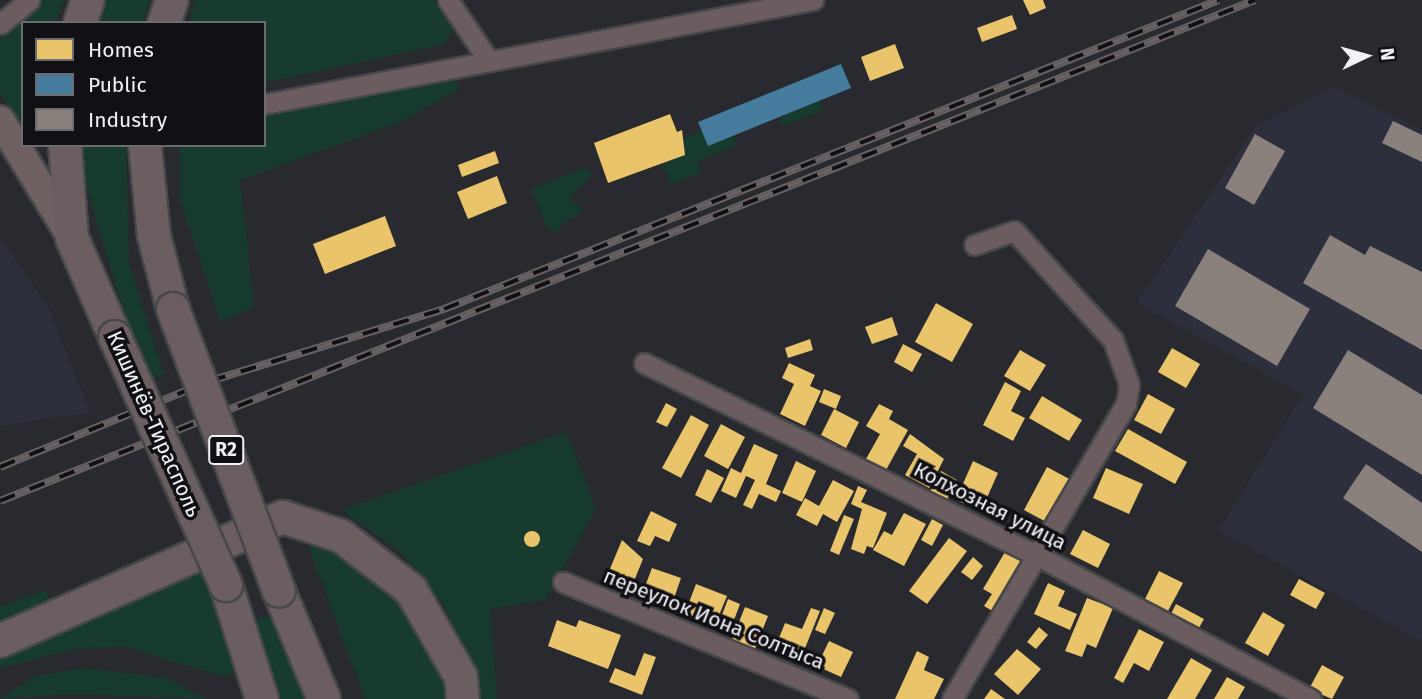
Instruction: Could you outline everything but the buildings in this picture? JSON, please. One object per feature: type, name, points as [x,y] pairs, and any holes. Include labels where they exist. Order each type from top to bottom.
[{"type":"main road","points":[[81,21],[88,0]]},
{"type":"main road","points":[[165,21],[172,0]]},
{"type":"main road","name":"Кишинёв-Тирасполь","points":[[65,147],[72,238],[226,585],[262,699]]},
{"type":"main road","name":"R2","points":[[145,147],[154,236],[173,309],[279,591],[324,699]]},
{"type":"main road","points":[[0,641],[283,517],[341,536],[411,590],[461,677],[463,699]]},
{"type":"street","points":[[0,24],[30,0]]},
{"type":"street","points":[[448,0],[489,61]]},
{"type":"street","points":[[266,104],[813,0]]},
{"type":"street","points":[[0,120],[72,238]]},
{"type":"street","points":[[952,699],[1040,556],[1126,404],[1126,364],[1114,340],[1014,230],[974,245]]},
{"type":"street","name":"Колхозная улица","points":[[644,363],[1040,556],[1311,699]]},
{"type":"street","name":"переулок Иона Солтыса","points":[[563,582],[848,699]]},
{"type":"shaded area","points":[[1335,87],[1422,130],[1422,641],[1218,531],[1303,395],[1137,303],[1256,126]]},
{"type":"shaded area","points":[[0,238],[48,307],[90,412],[0,426]]},
{"type":"green space","points":[[40,0],[64,0],[57,21],[21,21],[21,122],[0,93],[0,39]]},
{"type":"green space","points":[[106,0],[150,0],[144,21],[97,21]]},
{"type":"green space","points":[[196,0],[434,0],[453,29],[444,44],[266,83],[266,21],[190,21]]},
{"type":"green space","points":[[455,77],[459,89],[400,122],[240,180],[254,306],[221,322],[180,198],[180,147],[266,147],[266,117]]},
{"type":"green space","points":[[820,100],[823,110],[783,126],[780,117]]},
{"type":"green space","points":[[702,131],[733,136],[737,145],[697,161],[701,172],[671,184],[662,163],[685,155],[680,140]]},
{"type":"green space","points":[[82,147],[126,147],[129,265],[164,374],[145,383],[83,175]]},
{"type":"green space","points":[[585,168],[593,174],[570,197],[583,211],[561,225],[559,233],[547,227],[531,189]]},
{"type":"green space","points":[[566,432],[596,509],[545,600],[490,609],[497,699],[479,699],[476,673],[442,602],[399,551],[342,510]]},
{"type":"green space","points":[[318,544],[337,550],[398,600],[444,680],[446,699],[365,699],[309,547]]},
{"type":"green space","points":[[205,565],[235,655],[236,671],[225,677],[126,647],[78,648],[0,668],[0,650]]},
{"type":"green space","points":[[47,590],[50,605],[0,631],[0,607]]},
{"type":"green space","points":[[276,613],[313,699],[280,699],[251,622]]},
{"type":"green space","points":[[83,668],[166,678],[207,699],[72,694],[0,699],[35,676]]},
{"type":"railway","points":[[0,467],[210,381],[444,309],[1219,0]]},
{"type":"railway","points":[[0,501],[1255,0]]}]
